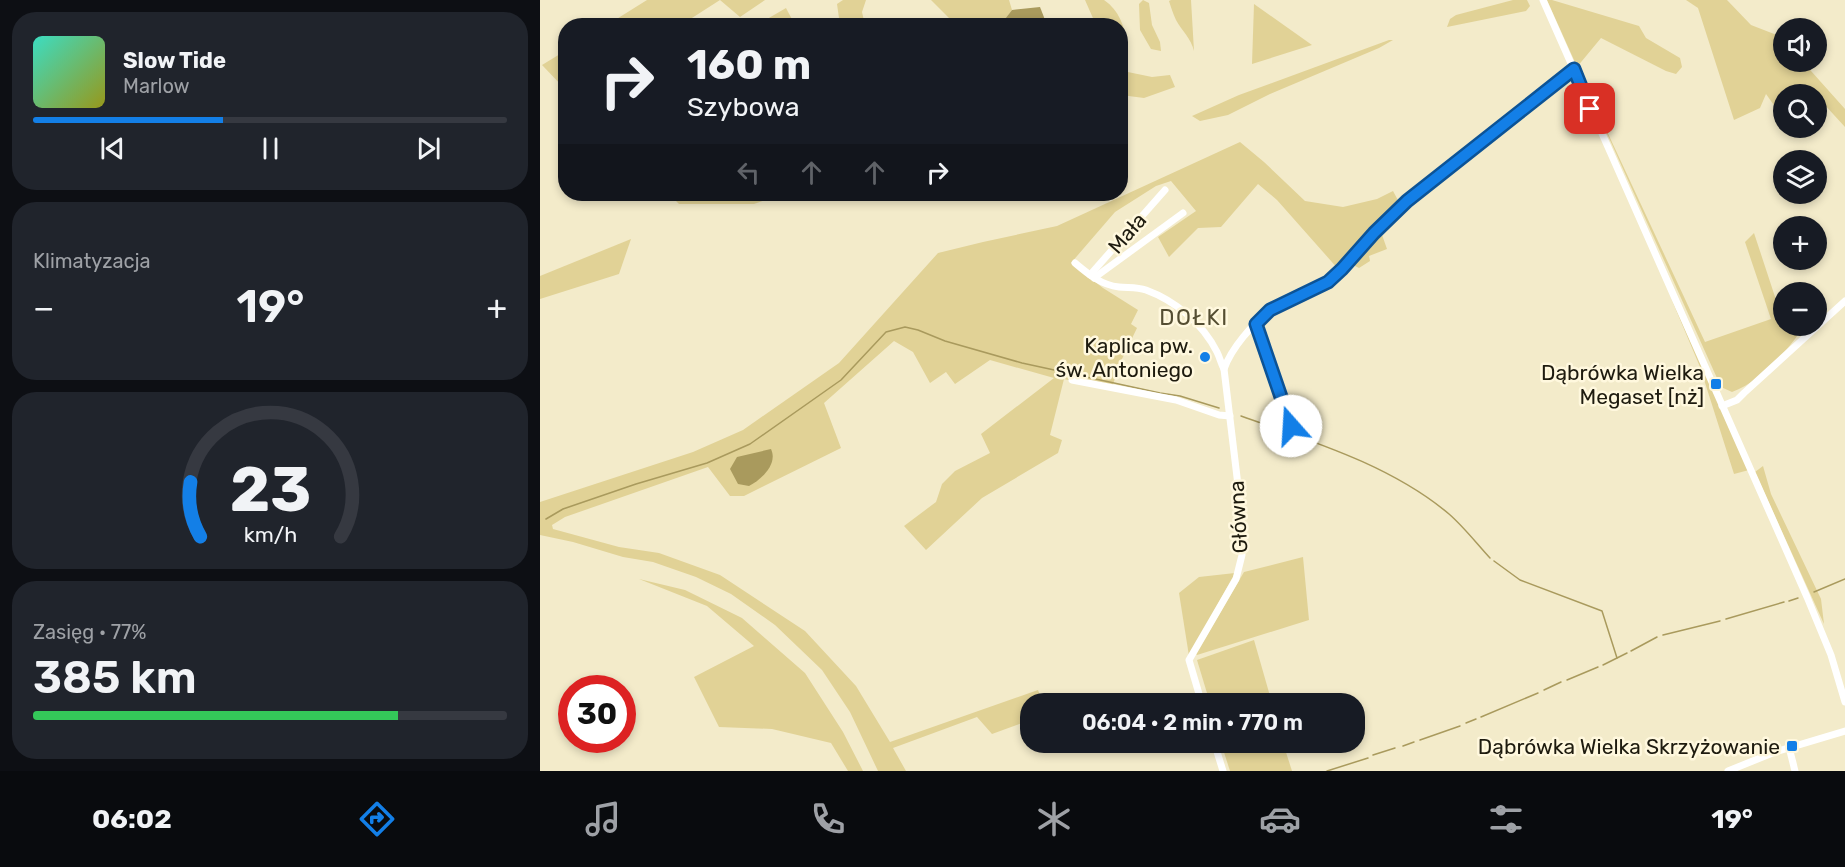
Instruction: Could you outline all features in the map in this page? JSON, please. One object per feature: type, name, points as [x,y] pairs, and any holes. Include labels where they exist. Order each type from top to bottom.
[{"type":"street","points":[[1543,0],[1819,626],[1833,660],[1845,702]]},
{"type":"street","points":[[1224,369],[1228,358],[1270,310],[1336,276],[1374,233],[1407,201],[1574,69]]},
{"type":"street","name":"Mała","points":[[1092,277],[1165,190]]},
{"type":"street","points":[[1092,277],[1183,213]]},
{"type":"street","name":"Główna","points":[[1075,262],[1092,277],[1111,286],[1145,289],[1176,305],[1202,330],[1218,353],[1224,369],[1240,502],[1242,555],[1236,579],[1189,660],[1199,693]]},
{"type":"street","points":[[1722,406],[1737,399],[1845,301]]},
{"type":"street","points":[[1256,324],[1292,429]]},
{"type":"street","name":"Główna","points":[[1218,353],[1228,358]]},
{"type":"street","points":[[1072,380],[1176,400],[1219,415],[1230,416]]},
{"type":"street","points":[[1728,771],[1789,747],[1845,731]]},
{"type":"street","points":[[1789,747],[1795,771]]},
{"type":"street","points":[[1217,753],[1222,771]]},
{"type":"shaded area","points":[[647,0],[720,0],[692,18],[618,18]]},
{"type":"shaded area","points":[[720,0],[765,0],[740,17]]},
{"type":"shaded area","points":[[843,0],[866,0],[862,12],[863,18],[839,18],[837,4]]},
{"type":"shaded area","points":[[931,0],[1009,0],[1012,10],[1006,18],[949,18]]},
{"type":"shaded area","points":[[1085,0],[1104,0],[1119,18],[1093,18]]},
{"type":"shaded area","points":[[1143,0],[1149,3],[1152,25],[1160,42],[1161,51],[1151,49],[1140,30],[1139,4]]},
{"type":"shaded area","points":[[1191,0],[1194,51],[1189,38],[1175,18],[1169,1]]},
{"type":"shaded area","points":[[1513,0],[1527,0],[1530,6],[1526,11],[1447,27],[1450,19],[1456,15]]},
{"type":"shaded area","points":[[1547,0],[1639,26],[1646,38],[1680,58],[1682,67],[1676,74],[1666,71],[1601,38],[1577,67]]},
{"type":"shaded area","points":[[1686,0],[1727,0],[1751,25],[1773,34],[1773,72],[1812,72],[1823,84],[1773,84],[1773,104],[1766,94],[1760,108],[1734,120],[1698,8]]},
{"type":"shaded area","points":[[1254,4],[1312,45],[1252,64]]},
{"type":"shaded area","points":[[1040,7],[1044,18],[1006,18],[1012,10]]},
{"type":"shaded area","points":[[786,8],[791,18],[769,18]]},
{"type":"shaded area","points":[[1393,40],[1228,115],[1200,121],[1192,116],[1239,95]]},
{"type":"shaded area","points":[[558,55],[558,82],[542,65]]},
{"type":"shaded area","points":[[1128,72],[1152,77],[1170,75],[1175,87],[1144,98],[1128,96]]},
{"type":"shaded area","points":[[1581,75],[1705,342],[1771,319],[1745,242],[1754,233],[1773,291],[1773,336],[1797,336],[1770,367],[1752,382],[1732,392],[1721,387]]},
{"type":"shaded area","points":[[1827,89],[1845,109],[1845,127],[1827,107]]},
{"type":"shaded area","points":[[1240,142],[1305,201],[1343,207],[1377,199],[1393,191],[1400,204],[1339,270],[1277,200],[1258,184],[1221,227],[1198,228],[1169,257],[1158,237],[1196,211],[1171,181],[1156,186],[1115,212],[1071,263],[1103,288],[1138,310],[1131,324],[1137,328],[1121,361],[1111,390],[1064,379],[1050,435],[1062,440],[1058,453],[982,498],[926,550],[904,526],[936,502],[942,484],[955,471],[990,453],[981,434],[1054,378],[990,360],[955,384],[946,372],[930,383],[913,352],[894,341],[824,403],[841,448],[744,496],[730,496],[708,467],[565,517],[552,525],[553,529],[619,547],[659,553],[720,575],[805,631],[856,686],[890,742],[1020,696],[1020,724],[992,734],[977,717],[893,748],[906,771],[878,771],[850,712],[822,670],[775,625],[731,594],[696,577],[653,562],[623,557],[540,535],[540,502],[693,452],[743,430],[839,363],[938,253],[1057,226],[1111,201],[1128,201],[1128,193]]},
{"type":"shaded area","points":[[676,201],[763,201],[754,204],[679,204]]},
{"type":"shaded area","points":[[1381,232],[1387,249],[1369,256],[1370,261],[1359,268],[1351,264]]},
{"type":"shaded area","points":[[631,239],[619,274],[540,299],[540,276]]},
{"type":"shaded area","points":[[1671,298],[1749,470],[1734,474],[1700,367]]},
{"type":"shaded area","points":[[771,449],[773,455],[771,465],[764,475],[749,486],[738,484],[730,469],[737,457]]},
{"type":"shaded area","points":[[1763,466],[1771,494],[1821,599],[1824,624],[1755,472]]},
{"type":"shaded area","points":[[1303,557],[1309,620],[1196,654],[1244,572]]},
{"type":"shaded area","points":[[1235,573],[1189,656],[1179,593],[1199,577]]},
{"type":"shaded area","points":[[639,579],[685,590],[742,618],[805,673],[843,732],[863,771],[848,771],[831,743],[772,729],[719,727],[694,677],[754,646],[707,606]]},
{"type":"shaded area","points":[[1254,640],[1269,693],[1207,693],[1197,660]]},
{"type":"shaded area","points":[[1224,753],[1286,753],[1292,771],[1230,771]]},
{"type":"waterway","points":[[546,519],[563,509],[707,463],[750,444],[841,380],[886,332],[905,327],[1022,363],[1180,396],[1219,408]]},
{"type":"waterway","points":[[1241,416],[1350,456],[1402,482],[1449,514],[1490,558]]},
{"type":"waterway","points":[[1494,561],[1520,580],[1602,611],[1617,658]]},
{"type":"waterway","points":[[1814,592],[1845,579]]},
{"type":"waterway","points":[[1789,601],[1798,598]]},
{"type":"waterway","points":[[1726,619],[1784,602]]},
{"type":"waterway","points":[[1663,635],[1720,621]]},
{"type":"waterway","points":[[1631,651],[1657,637]]},
{"type":"waterway","points":[[1603,665],[1627,653]]},
{"type":"waterway","points":[[1567,680],[1598,667]]},
{"type":"waterway","points":[[1544,690],[1561,682]]},
{"type":"waterway","points":[[1481,717],[1538,693]]},
{"type":"waterway","points":[[1466,723],[1476,719]]},
{"type":"waterway","points":[[1420,740],[1460,726]]},
{"type":"waterway","points":[[1403,746],[1414,742]]},
{"type":"waterway","points":[[1373,755],[1395,748]]},
{"type":"waterway","points":[[1327,771],[1368,758]]},
{"type":"place","name":"Kaplica pw. św. Antoniego","points":[[1205,357]]},
{"type":"place","name":"Dąbrówka Wielka Megaset [nż]","points":[[1716,384]]},
{"type":"place","name":"Dąbrówka Wielka Skrzyżowanie","points":[[1792,746]]},
{"type":"district","name":"DOŁKI","points":[[1194,317]]},
{"type":"route","points":[[1291,426],[1256,324],[1263,316],[1270,310],[1336,276],[1374,233],[1407,201],[1574,69],[1590,109]]}]
